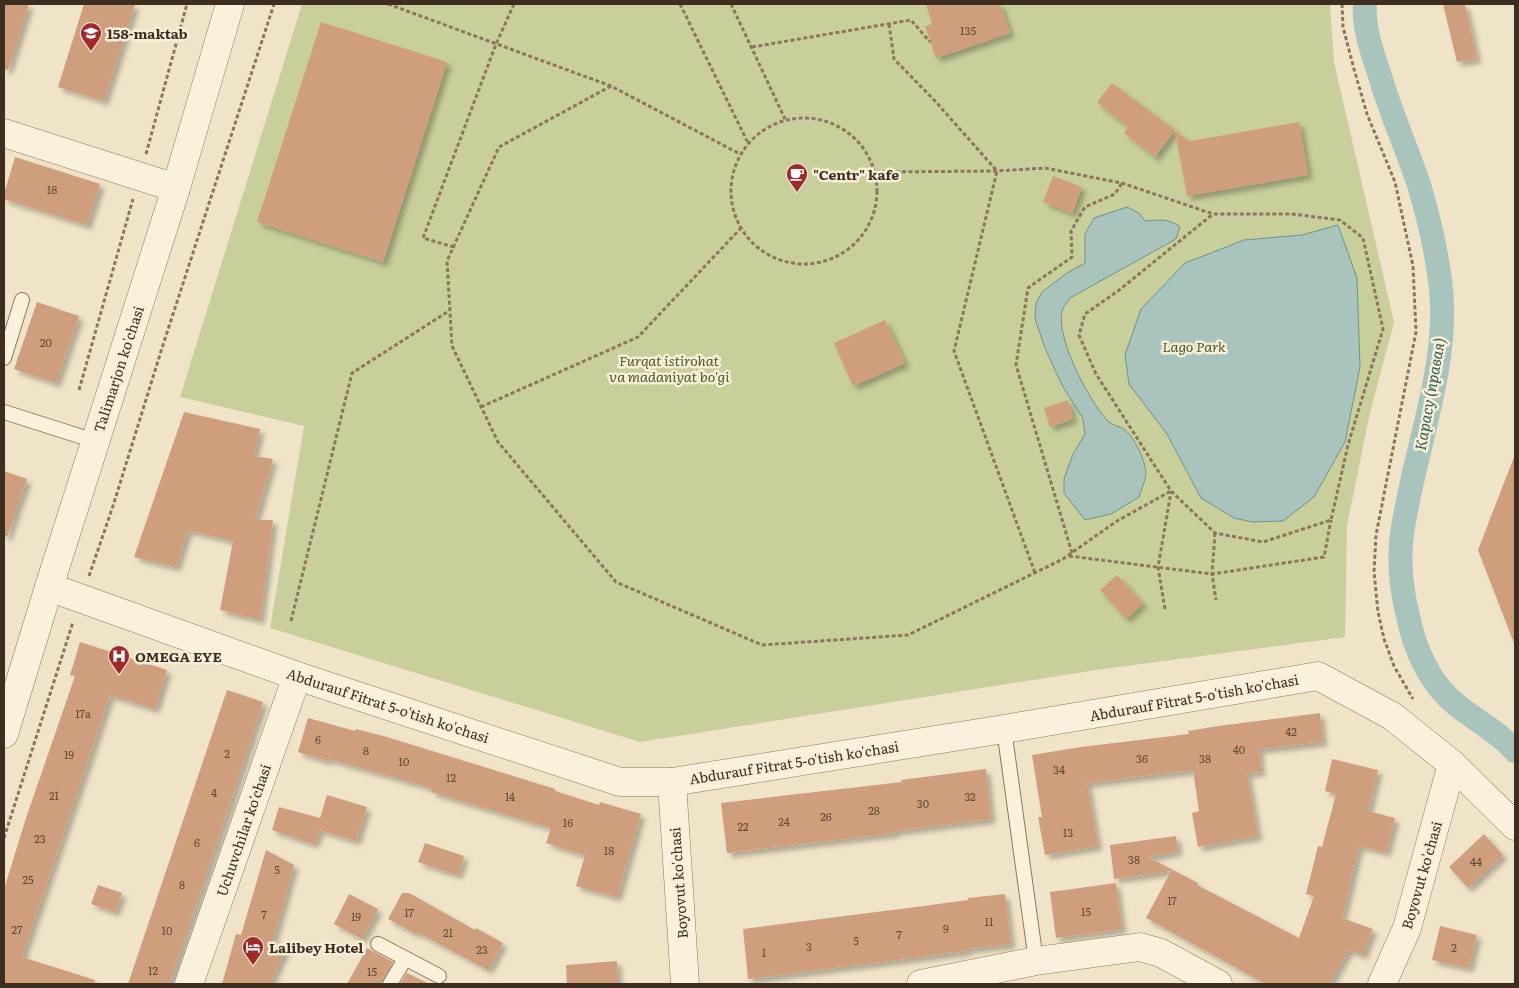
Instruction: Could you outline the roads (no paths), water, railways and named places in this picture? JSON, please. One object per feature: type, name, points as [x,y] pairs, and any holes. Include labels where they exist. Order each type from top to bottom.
[{"type":"street","name":"Talimarjon ko'chasi","points":[[4,734],[176,188],[230,4]]},
{"type":"street","points":[[4,134],[176,188]]},
{"type":"street","name":"Abdurauf Fitrat 5-o'tish ko'chasi","points":[[49,587],[297,676],[620,782],[672,782],[1318,676],[1392,716],[1452,764],[1515,826]]},
{"type":"street","name":"Uchuvchilar ko'chasi","points":[[189,984],[297,676]]},
{"type":"street","name":"Boyovut ko'chasi","points":[[1382,984],[1407,928],[1452,764]]},
{"type":"street","name":"Boyovut ko'chasi","points":[[672,782],[685,984]]},
{"type":"street","points":[[921,984],[1036,960],[1140,947],[1161,953],[1218,984]]},
{"type":"lane","points":[[4,358],[22,300]]},
{"type":"lane","points":[[4,412],[95,441]]},
{"type":"lane","points":[[1004,729],[1036,960]]},
{"type":"lane","points":[[378,944],[439,976]]},
{"type":"lane","points":[[390,984],[406,959]]},
{"type":"water","points":[[1127,207],[1139,213],[1145,221],[1168,221],[1180,227],[1176,239],[1070,298],[1062,311],[1061,323],[1064,337],[1075,368],[1091,397],[1108,421],[1125,430],[1133,439],[1140,451],[1146,470],[1139,497],[1111,514],[1085,520],[1064,493],[1064,479],[1073,454],[1085,434],[1083,419],[1062,385],[1045,348],[1035,319],[1036,303],[1042,292],[1067,273],[1085,263],[1085,234],[1094,218]]},
{"type":"water","points":[[1338,225],[1357,278],[1360,367],[1345,442],[1314,497],[1283,521],[1252,522],[1234,518],[1201,498],[1167,434],[1129,384],[1125,355],[1141,309],[1185,263],[1244,240],[1302,235]]},
{"type":"waterway","name":"Карасу (правая)","points":[[1365,4],[1366,25],[1373,56],[1426,208],[1440,280],[1442,307],[1441,334],[1434,389],[1404,520],[1400,553],[1406,607],[1419,652],[1427,670],[1438,686],[1446,696],[1497,734],[1515,751]]},
{"type":"place","name":"158-maktab","points":[[91,52]]},
{"type":"place","name":"\"Centr\" kafe","points":[[797,193]]},
{"type":"place","name":"OMEGA EYE","points":[[119,675]]},
{"type":"place","name":"Lalibey Hotel","points":[[253,966]]},
{"type":"park label","name":"Lago Park","points":[[1194,346]]},
{"type":"park label","name":"Furqat istirohat va madaniyat bo'gi","points":[[669,368]]}]
